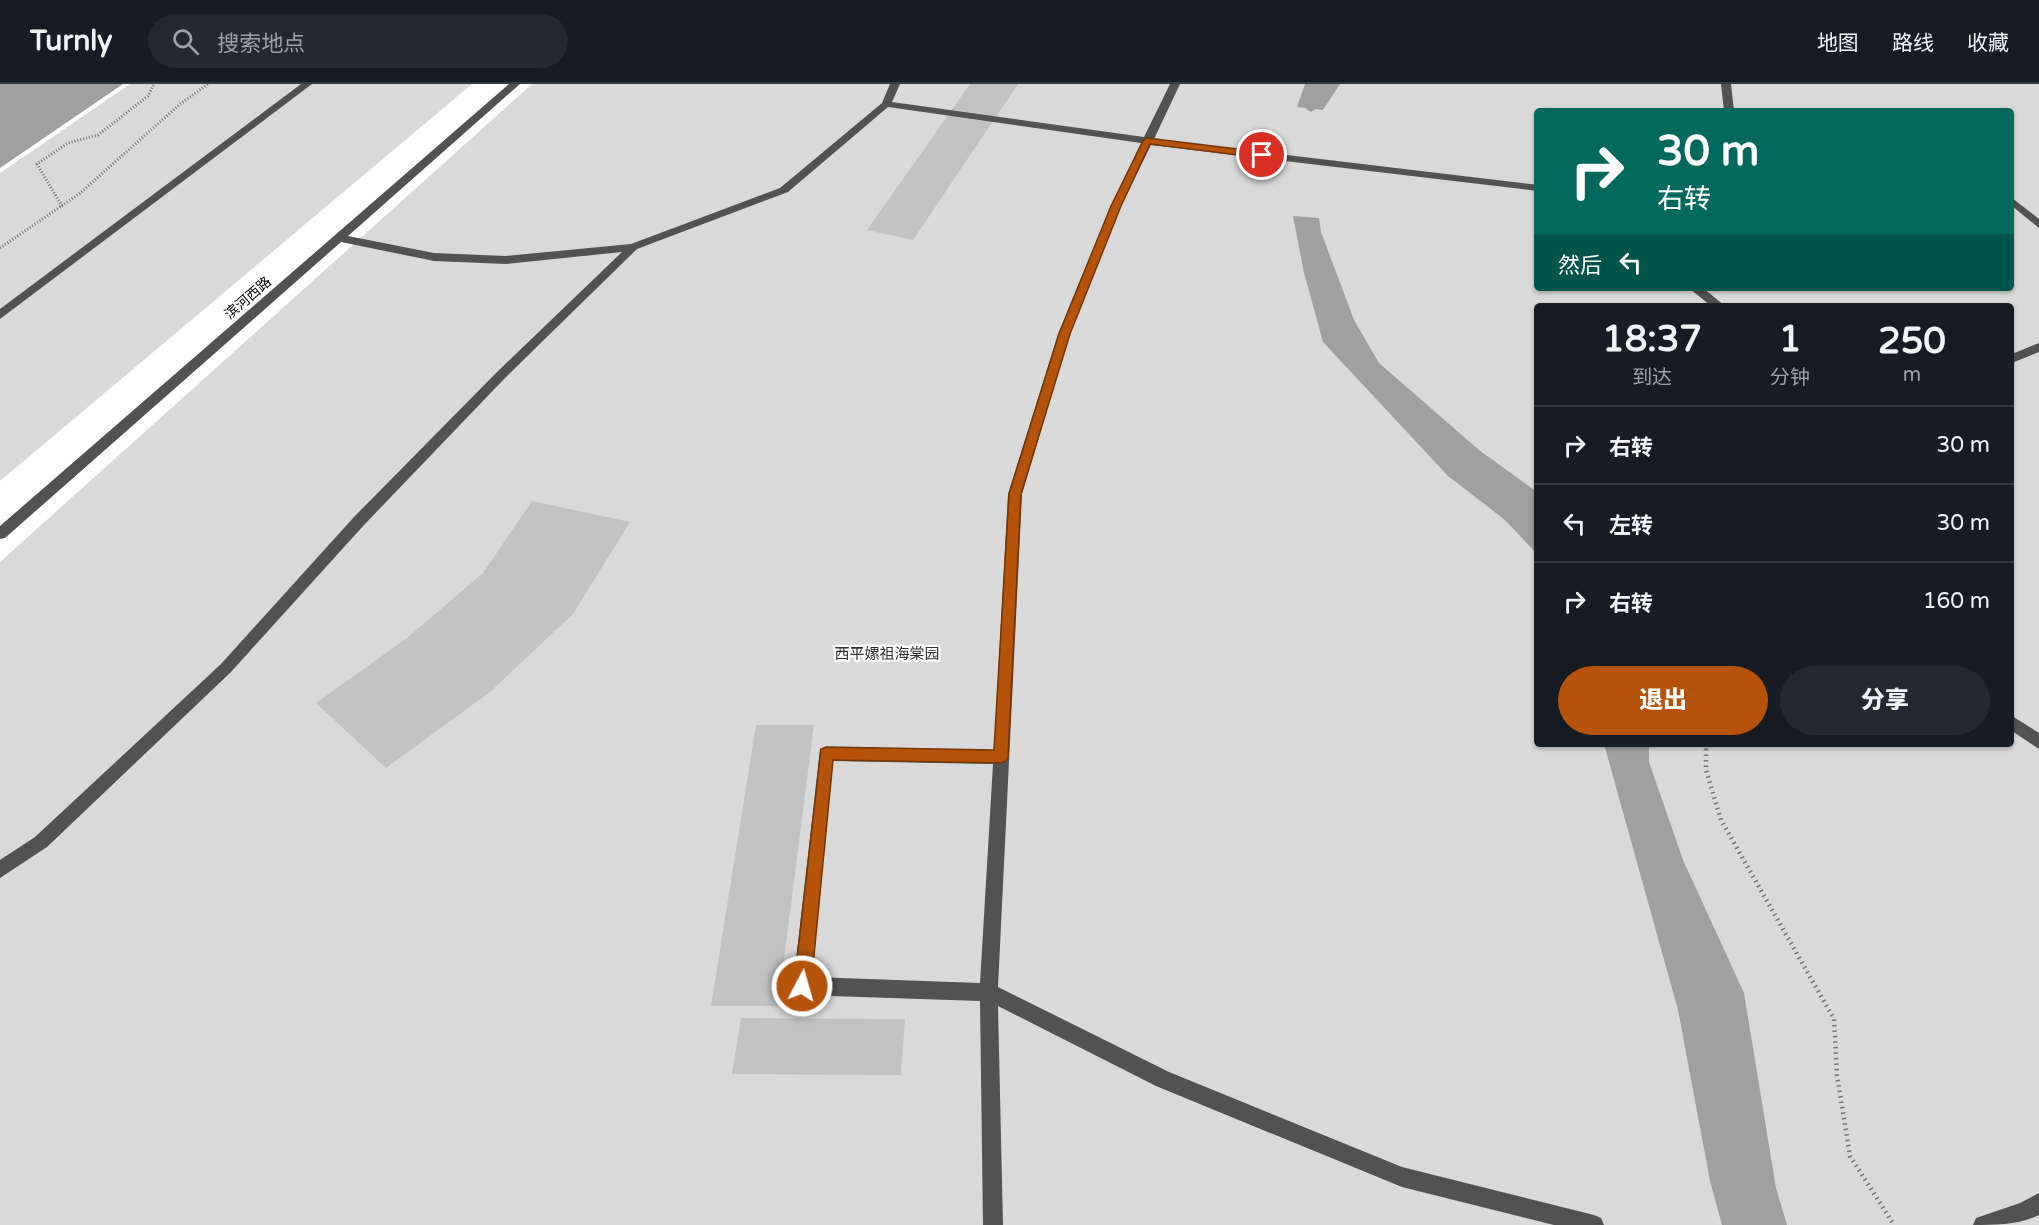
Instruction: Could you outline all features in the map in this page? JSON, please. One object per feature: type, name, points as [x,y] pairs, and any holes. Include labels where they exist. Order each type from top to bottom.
[{"type":"street","points":[[0,315],[307,84]]},
{"type":"street","name":"滨河西路","points":[[0,534],[515,84]]},
{"type":"street","points":[[339,238],[434,257],[506,260],[633,247],[784,190],[886,104],[895,84]]},
{"type":"street","points":[[993,1225],[989,992],[1015,494],[1064,334],[1116,206],[1175,84]]},
{"type":"street","points":[[1726,84],[1729,108]]},
{"type":"street","points":[[886,104],[1147,141],[1534,188]]},
{"type":"street","points":[[2014,203],[2039,225]]},
{"type":"street","points":[[0,870],[40,842],[226,668],[376,504],[501,375],[633,247]]},
{"type":"street","points":[[1699,291],[1715,303]]},
{"type":"street","points":[[2014,358],[2039,347]]},
{"type":"street","points":[[2014,724],[2039,742]]},
{"type":"street","points":[[1001,757],[826,754],[802,986],[989,992],[1163,1079],[1402,1177],[1594,1225]]},
{"type":"street","points":[[1983,1225],[2025,1212],[2039,1203]]},
{"type":"path","points":[[62,206],[37,164],[68,143],[98,135],[148,96],[154,84]]},
{"type":"path","points":[[0,248],[79,194],[179,105],[208,84]]},
{"type":"path","points":[[1706,747],[1706,770],[1721,820],[1834,1019],[1837,1075],[1850,1156],[1894,1225]]},
{"type":"green space","points":[[130,84],[472,84],[0,481],[0,173]]},
{"type":"green space","name":"西平嫘祖海棠园","points":[[532,84],[2039,84],[2039,1225],[0,1225],[0,562]]},
{"type":"shaded area","points":[[0,84],[123,84],[0,168]]},
{"type":"shaded area","points":[[1305,84],[1340,84],[1323,110],[1297,107]]},
{"type":"shaded area","points":[[1293,216],[1319,218],[1321,232],[1354,320],[1379,363],[1479,450],[1534,490],[1534,551],[1505,520],[1448,476],[1323,342],[1304,273]]},
{"type":"shaded area","points":[[1605,747],[1649,747],[1649,762],[1683,860],[1744,993],[1776,1188],[1787,1225],[1722,1225],[1710,1181],[1678,1010]]},
{"type":"building","points":[[970,84],[1018,84],[913,240],[867,230]]},
{"type":"building","points":[[532,501],[630,522],[573,614],[490,692],[386,768],[316,703],[407,638],[483,573]]},
{"type":"building","points":[[756,725],[814,725],[778,1006],[711,1006]]},
{"type":"building","points":[[741,1018],[905,1019],[901,1075],[732,1074]]},
{"type":"waterway","points":[[1311,109],[1312,93],[1317,84]]},
{"type":"route","points":[[802,986],[826,754],[1001,757],[1015,494],[1064,334],[1116,206],[1147,141],[1262,155]]}]
